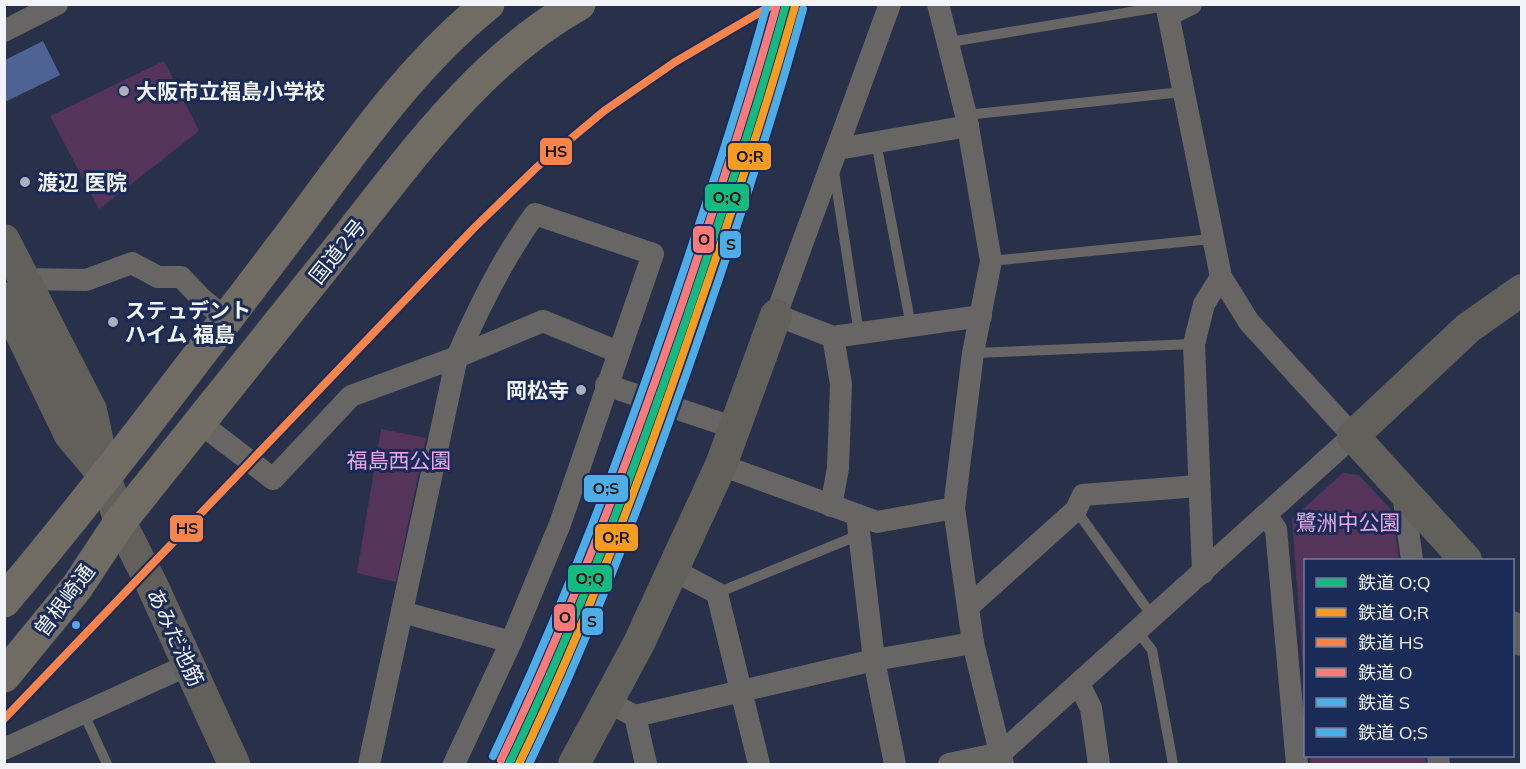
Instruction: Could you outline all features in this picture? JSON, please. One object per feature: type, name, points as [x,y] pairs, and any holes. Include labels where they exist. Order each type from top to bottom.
[{"type":"highway","points":[[105,476],[388,105],[433,55],[488,4]]},
{"type":"highway","name":"国道2号","points":[[120,522],[444,117],[506,55],[579,4]]},
{"type":"highway","name":"曽根崎通","points":[[4,601],[105,476]]},
{"type":"highway","name":"曽根崎通","points":[[4,676],[77,587],[120,522]]},
{"type":"street","points":[[4,31],[57,4]]},
{"type":"street","points":[[574,765],[673,570],[721,465],[836,157],[890,4]]},
{"type":"street","points":[[938,4],[950,42],[967,121],[991,261],[973,353],[954,508],[973,643],[1002,759]]},
{"type":"street","points":[[1191,4],[1167,9],[1211,239],[1221,278],[1249,322],[1464,559]]},
{"type":"street","points":[[836,157],[876,142],[967,121]]},
{"type":"street","points":[[369,765],[457,357],[482,302],[520,236],[536,214],[653,254],[560,524],[511,642],[454,765]]},
{"type":"street","name":"あみだ池筋","points":[[4,240],[15,288],[70,435],[105,476],[120,522],[151,583],[234,765]]},
{"type":"street","points":[[15,288],[86,280],[132,263],[158,277],[181,277],[226,319]]},
{"type":"street","points":[[1203,573],[1194,344],[1204,304],[1221,278]]},
{"type":"street","points":[[949,765],[1002,759],[1079,684],[1353,436],[1468,328],[1521,290]]},
{"type":"street","points":[[777,315],[833,337],[981,316]]},
{"type":"street","points":[[200,423],[273,479],[351,396],[457,357],[543,321],[618,352]]},
{"type":"street","points":[[831,506],[838,468],[842,384],[833,337]]},
{"type":"street","points":[[606,386],[735,428]]},
{"type":"street","points":[[721,465],[831,506],[858,525],[954,508]]},
{"type":"street","points":[[968,607],[1076,510],[1083,495],[1198,486]]},
{"type":"street","points":[[1403,493],[1412,559]]},
{"type":"street","points":[[1266,515],[1276,529],[1297,765]]},
{"type":"street","points":[[858,525],[874,660],[895,765]]},
{"type":"street","points":[[673,570],[717,593],[759,765]]},
{"type":"street","points":[[402,612],[511,642]]},
{"type":"street","points":[[608,702],[635,716],[874,660],[973,643]]},
{"type":"street","points":[[4,749],[188,665]]},
{"type":"street","points":[[1079,684],[1091,708],[1099,765]]},
{"type":"street","points":[[635,716],[646,765]]},
{"type":"lane","points":[[950,42],[1167,9]]},
{"type":"lane","points":[[967,121],[1182,92]]},
{"type":"lane","points":[[876,142],[911,326]]},
{"type":"lane","points":[[836,157],[859,334]]},
{"type":"lane","points":[[991,261],[1211,239]]},
{"type":"lane","points":[[973,353],[1194,344]]},
{"type":"lane","points":[[1076,510],[1145,606]]},
{"type":"lane","points":[[717,593],[858,525]]},
{"type":"lane","points":[[1138,632],[1152,650],[1173,765]]},
{"type":"lane","points":[[84,714],[107,765]]},
{"type":"green space","points":[[164,61],[199,131],[99,209],[50,116]]},
{"type":"green space","name":"福島西公園","points":[[381,429],[426,438],[396,582],[357,573]]},
{"type":"green space","name":"鷺洲中公園","points":[[1343,473],[1359,475],[1392,511],[1399,559],[1304,559],[1304,678],[1292,519]]},
{"type":"green space","points":[[1310,757],[1425,757],[1427,764],[1311,764]]},
{"type":"water","points":[[43,41],[60,75],[5,102],[5,60]]},
{"type":"rail line","name":"O;S","points":[[493,756],[567,589],[632,418],[722,154],[767,4]]},
{"type":"rail line","name":"HS","points":[[4,719],[474,228],[537,167],[604,111],[675,62],[774,4]]},
{"type":"rail line","name":"O","points":[[501,760],[552,648],[641,420],[719,192],[777,4]]},
{"type":"rail line","name":"O;Q","points":[[509,764],[560,652],[649,424],[740,157],[786,4]]},
{"type":"rail line","name":"O;R","points":[[519,764],[569,654],[615,541],[657,428],[736,199],[795,6]]},
{"type":"rail line","name":"S","points":[[529,764],[602,599],[666,431],[745,202],[803,9]]},
{"type":"place","name":"大阪市立福島小学校","points":[[124,91]]},
{"type":"place","name":"渡辺 医院","points":[[25,182]]},
{"type":"place","name":"ステュデント ハイム 福島","points":[[113,322]]},
{"type":"place","name":"岡松寺","points":[[581,390]]}]
